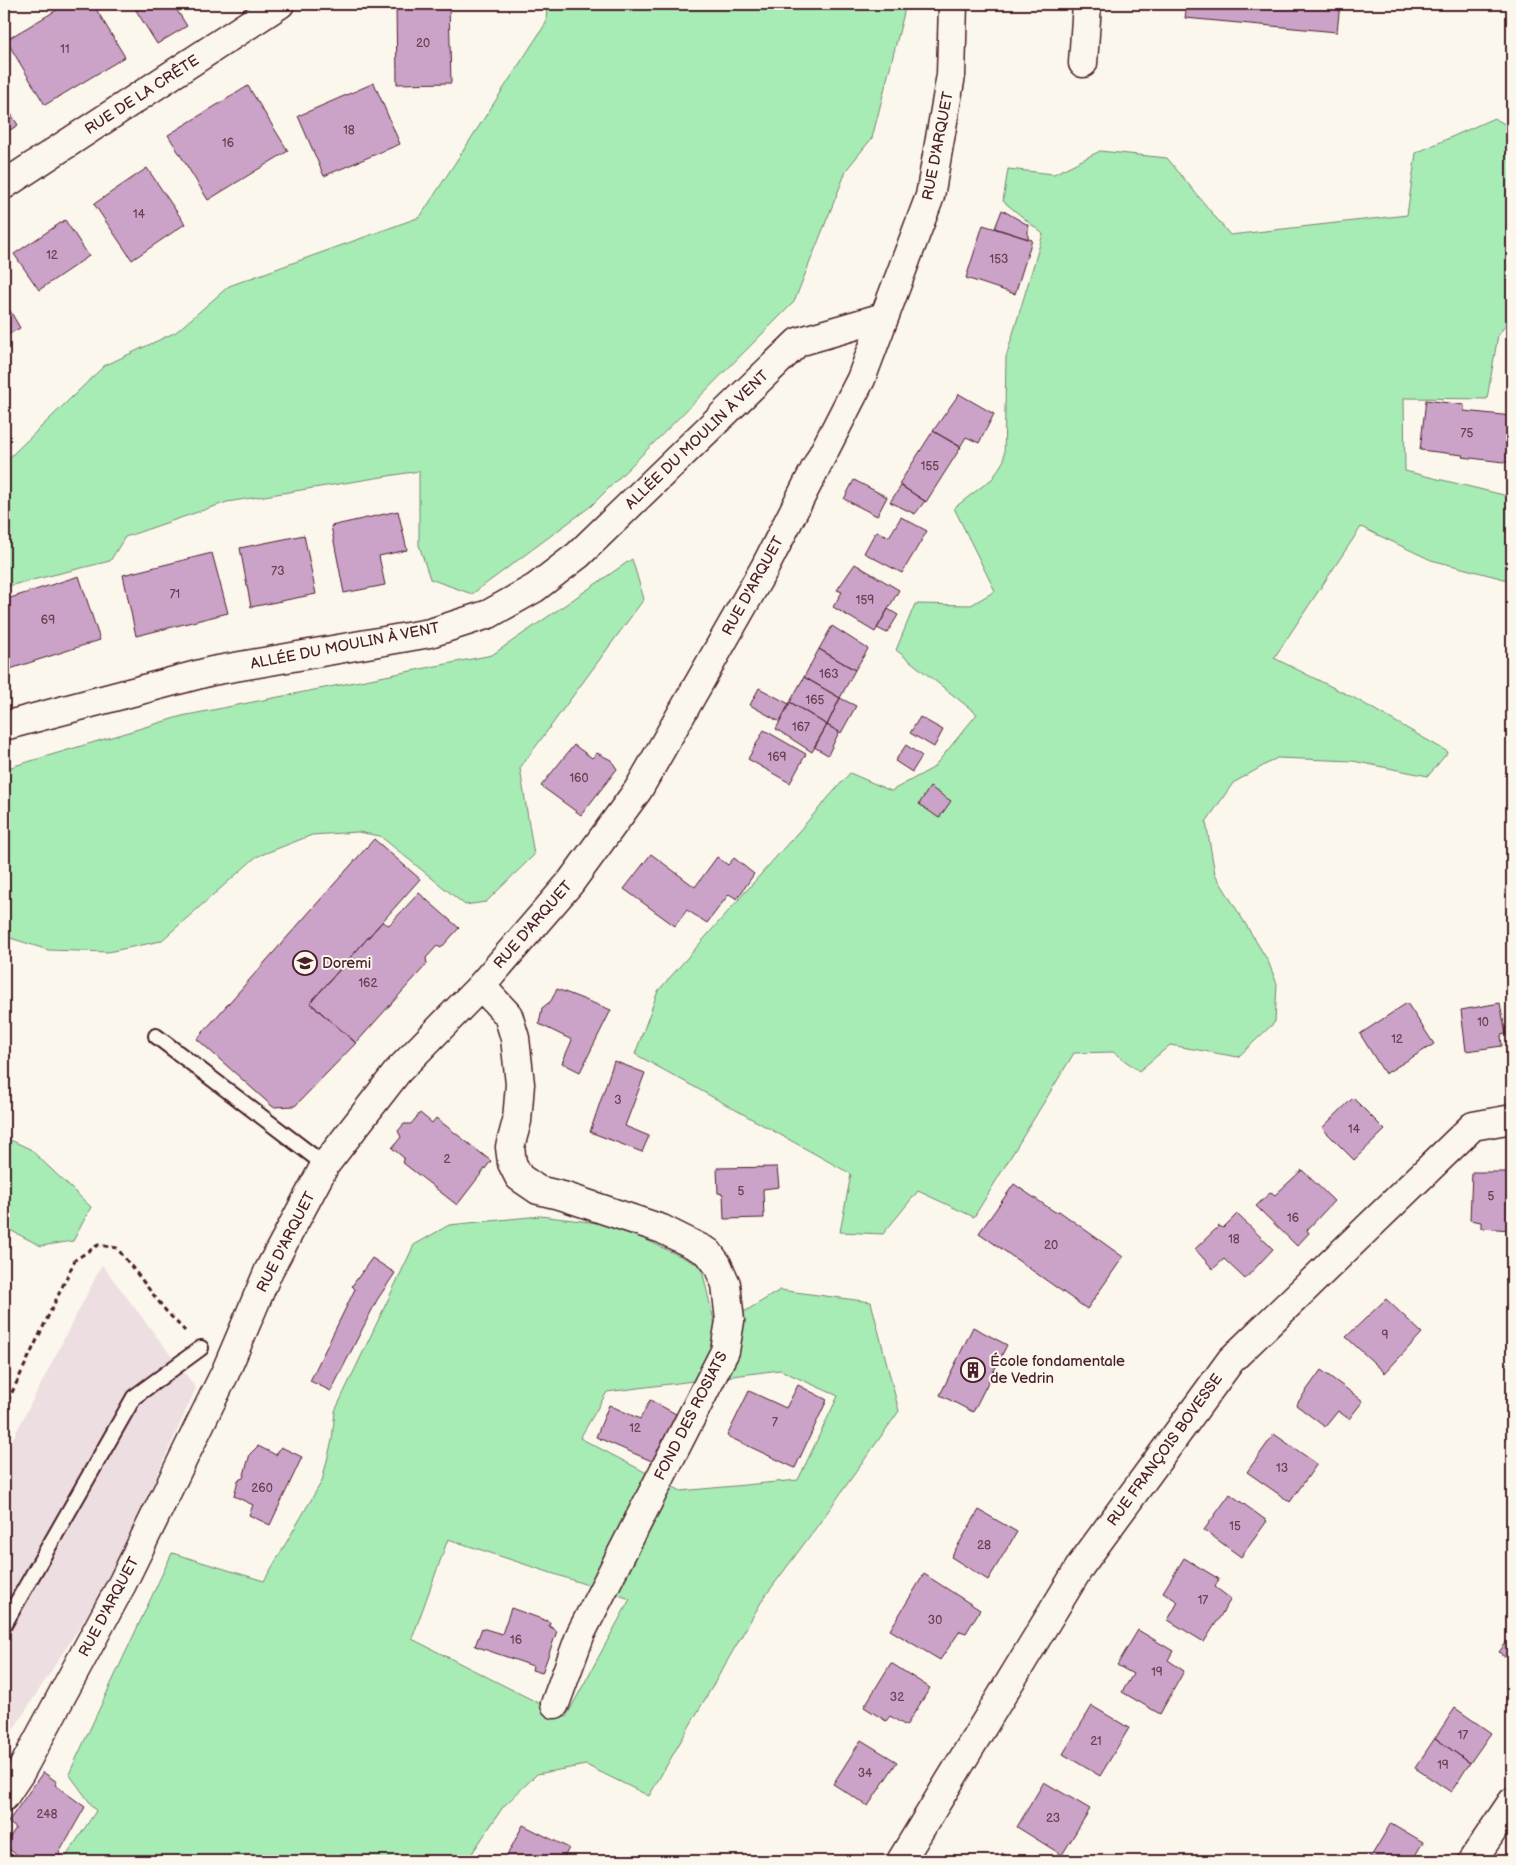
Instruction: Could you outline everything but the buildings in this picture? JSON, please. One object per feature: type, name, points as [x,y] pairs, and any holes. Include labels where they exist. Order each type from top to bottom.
[{"type":"street","name":"RUE DE LA CRÊTE","points":[[4,185],[280,4]]},
{"type":"street","name":"RUE D'ARQUET","points":[[4,1797],[20,1773],[122,1584],[225,1372],[269,1270],[325,1165],[398,1071],[481,986],[570,883],[638,790],[769,560],[861,380],[930,196],[951,75],[953,4]]},
{"type":"street","points":[[1083,63],[1087,4]]},
{"type":"street","name":"ALLÉE DU MOULIN À VENT","points":[[4,726],[212,671],[430,633],[489,614],[535,588],[578,555],[798,342],[884,317]]},
{"type":"street","name":"FOND DES ROSIATS","points":[[481,986],[508,1015],[515,1038],[520,1084],[517,1121],[510,1147],[512,1163],[519,1177],[538,1190],[563,1196],[662,1229],[708,1252],[717,1264],[726,1284],[730,1322],[725,1351],[581,1633],[555,1704]]},
{"type":"street","name":"RUE FRANÇOIS BOVESSE","points":[[900,1861],[1081,1565],[1231,1360],[1473,1126],[1512,1119]]},
{"type":"street","points":[[1472,1861],[1512,1802]]},
{"type":"lane","points":[[156,1036],[325,1165]]},
{"type":"lane","points":[[4,1625],[134,1397],[201,1348]]},
{"type":"path","points":[[4,1408],[75,1260],[98,1245],[117,1248],[166,1311],[201,1348]]},
{"type":"shaded area","points":[[102,1265],[196,1388],[110,1580],[4,1744],[4,1456]]},
{"type":"green space","points":[[547,4],[904,4],[904,13],[872,138],[847,169],[794,302],[591,506],[472,594],[430,579],[419,545],[419,471],[227,502],[125,537],[110,561],[4,587],[4,466],[10,457],[104,366],[176,332],[229,286],[420,217],[546,23]]},
{"type":"green space","points":[[1494,118],[1512,128],[1512,317],[1498,335],[1487,399],[1404,398],[1405,471],[1512,497],[1512,581],[1431,560],[1361,527],[1274,658],[1356,699],[1448,752],[1428,776],[1353,761],[1277,758],[1233,783],[1206,822],[1215,874],[1268,961],[1277,984],[1275,1022],[1238,1057],[1170,1045],[1139,1071],[1113,1052],[1074,1053],[974,1217],[918,1191],[883,1234],[840,1232],[851,1174],[635,1054],[658,991],[850,773],[891,791],[933,768],[977,714],[896,650],[915,604],[971,605],[995,591],[954,508],[993,478],[1004,460],[1006,357],[1043,234],[1003,201],[1008,169],[1054,174],[1100,151],[1167,158],[1230,235],[1407,215],[1416,153]]},
{"type":"green space","points":[[632,559],[644,599],[520,768],[534,855],[486,902],[465,905],[380,836],[358,832],[312,835],[256,857],[161,941],[108,952],[48,950],[4,936],[4,769],[182,716],[492,655]]},
{"type":"green space","points":[[4,1137],[30,1149],[91,1207],[73,1241],[41,1246],[4,1227]]},
{"type":"green space","points":[[540,1216],[615,1225],[701,1266],[716,1329],[780,1290],[871,1302],[899,1411],[763,1599],[649,1796],[586,1765],[537,1774],[503,1807],[467,1861],[63,1861],[96,1811],[69,1774],[172,1553],[264,1581],[322,1481],[332,1440],[335,1411],[414,1245],[449,1225]],"holes":[[[780,1370],[838,1396],[798,1480],[681,1491],[580,1438],[607,1392]],[[448,1539],[630,1599],[566,1717],[412,1639]]]},
{"type":"place","name":"Doremi","points":[[305,963]]},
{"type":"place","name":"École fondamentale de Vedrin","points":[[973,1370]]}]
